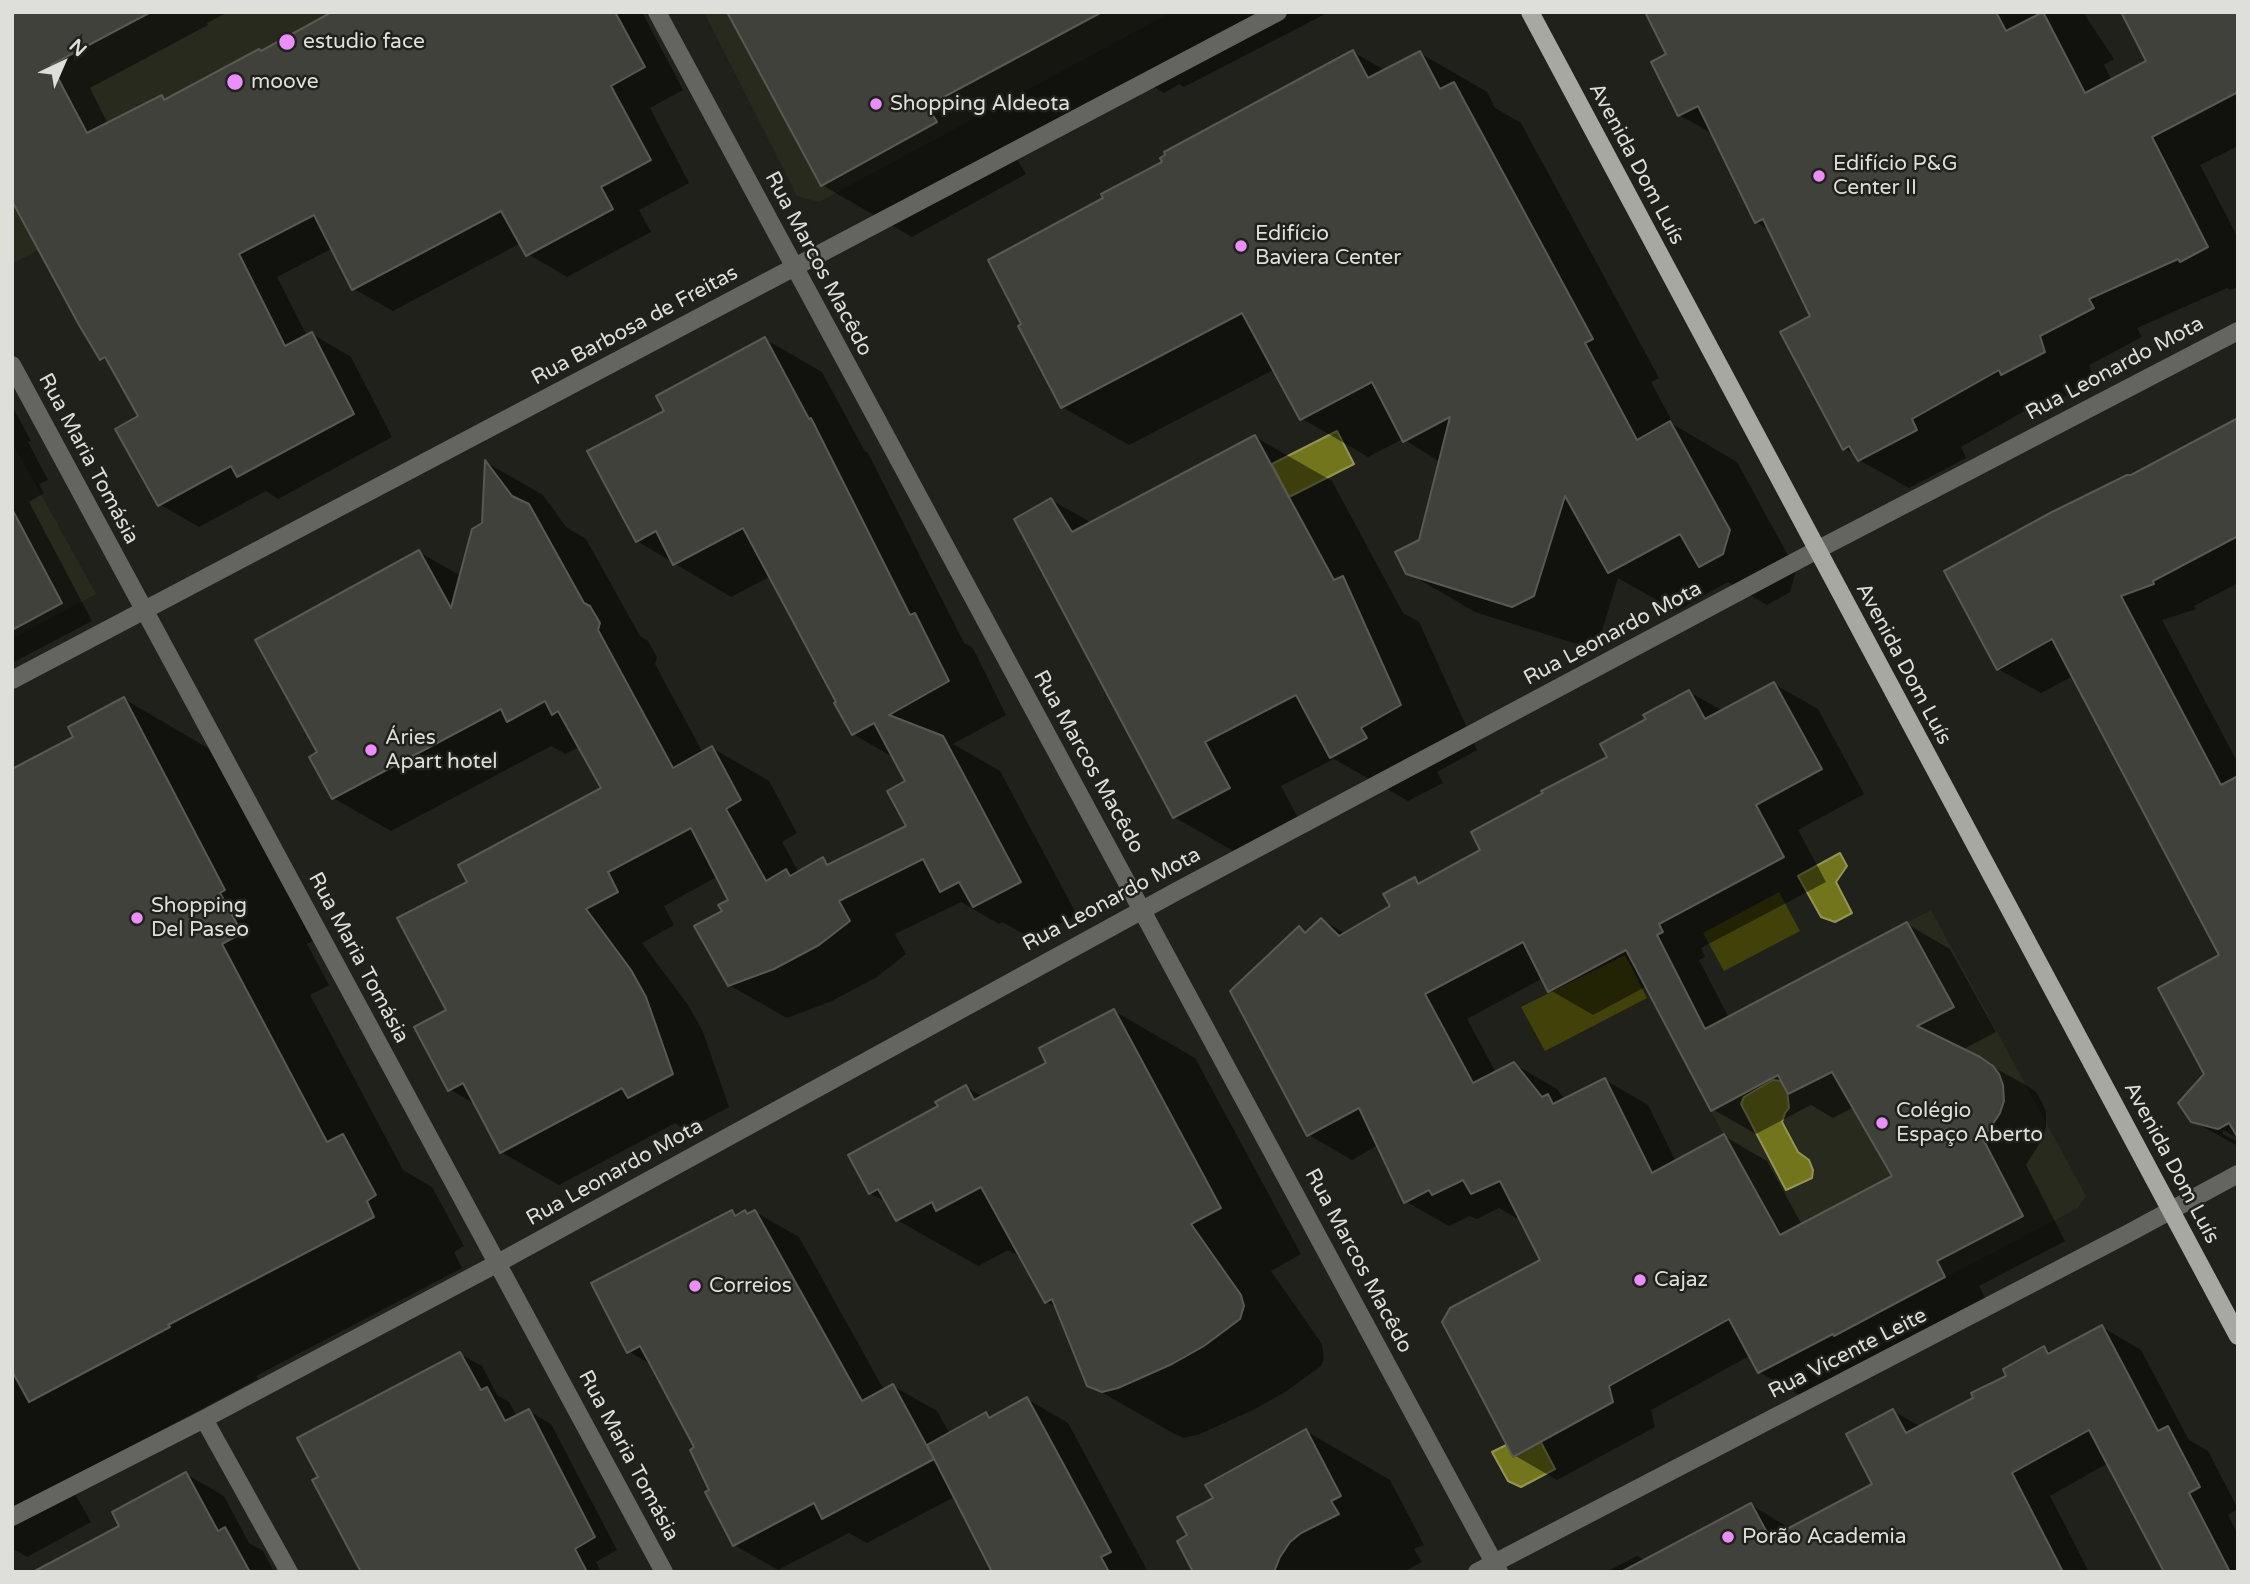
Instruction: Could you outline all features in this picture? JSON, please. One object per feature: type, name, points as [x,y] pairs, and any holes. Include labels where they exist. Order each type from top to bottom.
[{"type":"main road","name":"Avenida Dom Luís","points":[[1530,12],[2238,1336]]},
{"type":"street","name":"Rua Marcos Macêdo","points":[[657,12],[1497,1567]]},
{"type":"street","name":"Rua Barbosa de Freitas","points":[[12,680],[1278,12]]},
{"type":"street","name":"Rua Leonardo Mota","points":[[12,1517],[498,1263],[1142,910],[1817,550],[2238,331]]},
{"type":"street","name":"Rua Maria Tomásia","points":[[12,365],[664,1572]]},
{"type":"street","name":"Rua Vicente Leite","points":[[1478,1572],[1497,1567],[2238,1174]]},
{"type":"street","points":[[204,1419],[289,1572]]},
{"type":"shaded area","points":[[12,12],[484,12],[12,264]]},
{"type":"shaded area","name":"Shopping Aldeota","points":[[704,12],[1172,12],[819,202],[797,196]]},
{"type":"shaded area","points":[[1337,431],[1354,464],[1289,497],[1272,464]]},
{"type":"shaded area","points":[[12,442],[96,594],[12,639]]},
{"type":"shaded area","points":[[1840,853],[1847,866],[1836,882],[1852,913],[1835,922],[1821,917],[1798,876]]},
{"type":"shaded area","points":[[1779,892],[1800,931],[1724,971],[1703,933]]},
{"type":"shaded area","name":"Colégio Espaço Aberto","points":[[1931,910],[2086,1196],[2078,1208],[1834,1336],[1675,1045]]},
{"type":"shaded area","points":[[1625,955],[1647,998],[1545,1051],[1521,1007]]},
{"type":"shaded area","points":[[1773,1080],[1781,1081],[1787,1090],[1789,1108],[1782,1122],[1798,1152],[1809,1160],[1813,1170],[1812,1178],[1786,1190],[1741,1104],[1744,1097]]},
{"type":"shaded area","points":[[1535,1431],[1555,1469],[1521,1487],[1508,1481],[1492,1452]]},
{"type":"building","points":[[12,12],[151,12],[51,65],[87,133],[162,95],[164,100],[332,12],[615,12],[645,67],[611,86],[651,160],[601,187],[613,209],[526,256],[501,211],[352,290],[314,215],[239,254],[285,346],[312,332],[354,414],[237,477],[231,466],[158,506],[115,429],[138,416],[105,357],[100,360],[79,325],[12,201]]},
{"type":"building","name":"Shopping Aldeota","points":[[727,12],[1102,12],[927,106],[937,122],[821,186]]},
{"type":"building","points":[[1645,12],[1996,12],[2006,31],[2043,12],[2085,93],[2146,61],[2121,12],[2238,12],[2238,92],[2152,137],[2208,247],[2180,262],[2178,259],[2089,299],[2094,308],[2040,336],[2045,352],[2001,375],[1999,370],[1912,419],[1917,430],[1858,461],[1849,446],[1843,450],[1780,332],[1810,316],[1763,219],[1755,223],[1698,106],[1678,116],[1651,62],[1666,54]]},
{"type":"building","points":[[1353,50],[1368,78],[1420,51],[1440,89],[1454,82],[1593,339],[1585,343],[1637,440],[1670,421],[1730,530],[1723,554],[1699,567],[1680,534],[1608,573],[1565,496],[1534,596],[1512,607],[1406,574],[1395,552],[1419,540],[1450,417],[1403,442],[1372,382],[1300,420],[1242,313],[1061,408],[1018,326],[1021,324],[988,260],[1103,198],[1101,194],[1162,162],[1160,158],[1165,155],[1164,152]]},
{"type":"building","points":[[765,337],[809,419],[811,418],[910,615],[915,613],[949,681],[889,715],[943,736],[1021,882],[973,907],[959,882],[940,892],[923,859],[839,901],[850,921],[819,945],[774,969],[728,986],[694,926],[722,911],[718,905],[728,900],[691,828],[608,872],[618,892],[586,909],[631,970],[646,997],[673,1074],[628,1098],[622,1088],[500,1153],[463,1083],[448,1091],[414,1027],[446,1010],[397,918],[467,882],[458,865],[601,788],[558,711],[552,715],[545,701],[507,722],[501,709],[332,799],[309,757],[317,752],[255,640],[419,550],[451,608],[472,529],[482,523],[485,460],[512,496],[529,504],[584,603],[590,606],[600,623],[598,630],[673,768],[712,746],[741,800],[726,809],[766,881],[786,869],[790,876],[823,857],[827,865],[906,826],[887,791],[905,781],[874,723],[852,735],[743,528],[673,565],[656,531],[636,542],[587,451],[664,411],[656,396]]},
{"type":"building","points":[[2238,418],[2238,536],[2153,581],[2154,584],[2121,596],[2221,785],[2238,776],[2238,1138],[2229,1123],[2218,1129],[2191,1122],[2178,1103],[2204,1074],[2158,988],[2219,955],[2052,639],[1997,670],[1944,571],[2052,512],[2131,475]]},
{"type":"building","points":[[1255,435],[1334,580],[1343,576],[1401,705],[1361,728],[1367,738],[1330,758],[1296,695],[1205,742],[1230,788],[1173,818],[1014,519],[1051,498],[1072,532]]},
{"type":"building","points":[[12,509],[62,603],[12,630]]},
{"type":"building","points":[[1774,682],[1822,769],[1756,805],[1784,857],[1659,924],[1663,932],[1657,935],[1705,1029],[1907,922],[1954,1007],[1917,1026],[1980,1057],[1999,1074],[2004,1101],[2000,1113],[1983,1139],[2023,1216],[1937,1261],[1945,1277],[1758,1373],[1729,1319],[1609,1386],[1613,1402],[1513,1457],[1442,1322],[1450,1308],[1540,1260],[1500,1181],[1471,1194],[1463,1180],[1432,1195],[1429,1190],[1404,1203],[1359,1108],[1307,1136],[1230,991],[1299,926],[1305,933],[1321,918],[1339,936],[1390,906],[1383,894],[1415,877],[1418,884],[1480,850],[1471,832],[1607,757],[1600,744],[1646,719],[1643,715],[1689,690],[1705,719]],"holes":[[[1523,942],[1548,992],[1626,950],[1711,1111],[1778,1075],[1788,1094],[1832,1072],[1892,1176],[1780,1235],[1724,1134],[1652,1173],[1605,1078],[1553,1104],[1548,1094],[1542,1097],[1514,1062],[1473,1083],[1425,994]]]},
{"type":"building","name":"Shopping Del Paseo","points":[[124,697],[225,890],[220,893],[242,933],[222,944],[327,1142],[343,1134],[376,1195],[367,1201],[374,1217],[168,1325],[170,1327],[29,1402],[12,1371],[12,769],[73,737],[68,727]]},
{"type":"building","points":[[1114,1009],[1221,1208],[1191,1224],[1241,1295],[1244,1306],[1240,1319],[1204,1346],[1172,1364],[1118,1388],[1102,1392],[1087,1386],[1052,1299],[1045,1303],[981,1187],[936,1211],[932,1202],[896,1221],[878,1189],[869,1194],[848,1155],[938,1106],[935,1102],[966,1085],[974,1100],[1046,1063],[1039,1048]]},
{"type":"building","points":[[732,1210],[735,1216],[745,1210],[747,1214],[755,1210],[862,1401],[893,1384],[934,1459],[822,1519],[814,1503],[733,1546],[705,1492],[709,1490],[690,1450],[694,1447],[651,1366],[640,1346],[627,1353],[591,1283]]},
{"type":"building","points":[[2102,1325],[2158,1431],[2168,1426],[2200,1487],[2189,1493],[2230,1572],[2164,1572],[2089,1430],[2012,1473],[2063,1572],[1621,1572],[1751,1503],[1770,1538],[1872,1484],[1846,1434],[1893,1409],[1906,1433],[1973,1398],[1971,1393],[2006,1376],[2003,1369],[2044,1346],[2048,1354]]},
{"type":"building","points":[[460,1352],[481,1390],[487,1387],[505,1421],[529,1409],[595,1537],[575,1549],[587,1572],[361,1572],[312,1480],[318,1477],[297,1438]]},
{"type":"building","points":[[1027,1397],[1111,1552],[1101,1557],[1109,1572],[992,1572],[927,1445],[986,1412],[989,1418]]},
{"type":"building","points":[[1306,1429],[1341,1496],[1331,1501],[1339,1514],[1301,1533],[1290,1542],[1274,1572],[1193,1572],[1177,1541],[1187,1535],[1177,1517],[1213,1498],[1205,1485]]},
{"type":"building","points":[[186,1472],[218,1531],[225,1527],[250,1572],[33,1572],[119,1526],[112,1512]]},
{"type":"place","name":"estudio face","points":[[287,42]]},
{"type":"place","name":"moove","points":[[235,82]]},
{"type":"place","name":"Shopping Aldeota","points":[[876,104]]},
{"type":"place","name":"Edifício P&G Center II","points":[[1819,176]]},
{"type":"place","name":"Edifício Baviera Center","points":[[1241,246]]},
{"type":"place","name":"Áries Apart hotel","points":[[371,750]]},
{"type":"place","name":"Shopping Del Paseo","points":[[137,918]]},
{"type":"place","name":"Colégio Espaço Aberto","points":[[1882,1123]]},
{"type":"place","name":"Cajaz","points":[[1640,1280]]},
{"type":"place","name":"Correios","points":[[695,1286]]},
{"type":"place","name":"Porão Academia","points":[[1728,1537]]}]
